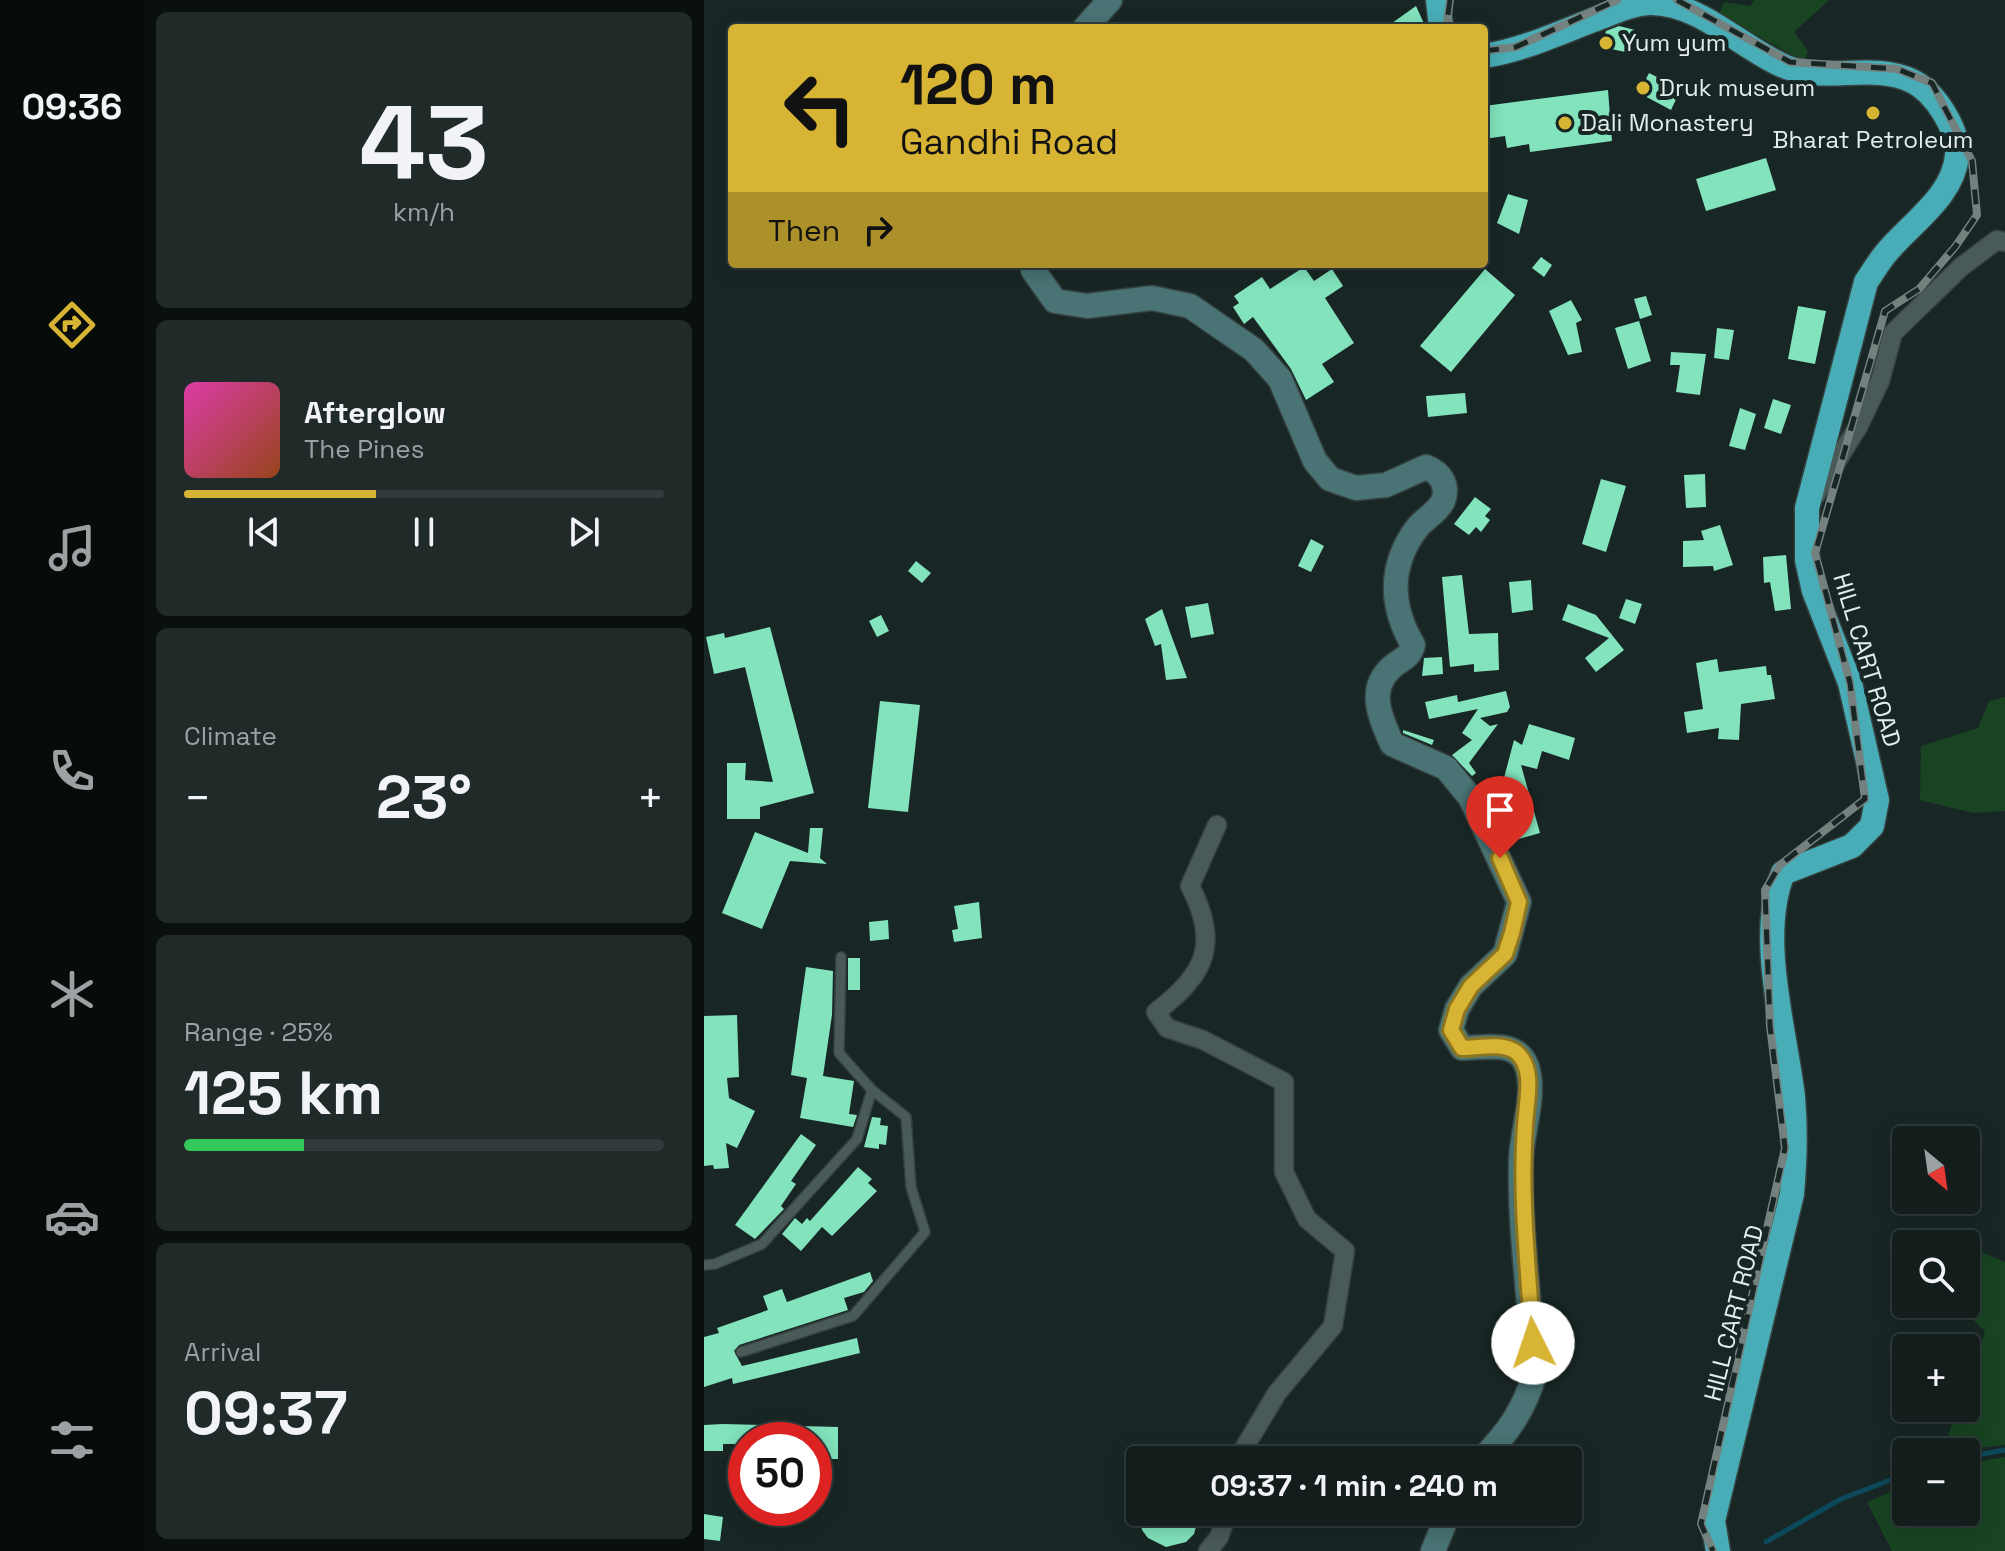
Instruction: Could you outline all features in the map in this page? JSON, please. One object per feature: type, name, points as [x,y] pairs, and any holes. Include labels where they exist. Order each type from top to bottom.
[{"type":"highway","points":[[1438,0],[1441,24]]},
{"type":"highway","name":"HILL CART ROAD","points":[[1488,55],[1650,3],[1684,9],[1786,67],[1812,74],[1884,74],[1913,81],[1937,103],[1952,129],[1957,155],[1948,184],[1887,252],[1866,282],[1807,508],[1807,560],[1814,591],[1850,683],[1877,800],[1872,826],[1852,846],[1804,862],[1783,873],[1773,896],[1773,949],[1796,1148],[1792,1194],[1713,1521],[1718,1551]]},
{"type":"main road","points":[[1089,24],[1110,0]]},
{"type":"main road","points":[[1034,268],[1055,301],[1087,306],[1152,298],[1190,306],[1217,323],[1254,350],[1280,379],[1315,461],[1330,479],[1356,488],[1386,485],[1426,467],[1438,471],[1445,484],[1442,503],[1417,527],[1400,557],[1393,593],[1401,626],[1413,645],[1410,656],[1381,679],[1376,696],[1392,744],[1446,768],[1470,797],[1519,902],[1505,954],[1471,986],[1457,1009],[1451,1030],[1462,1048],[1499,1046],[1515,1052],[1527,1066],[1529,1092],[1521,1159],[1535,1373],[1525,1405],[1508,1432],[1494,1446]]},
{"type":"main road","points":[[1433,1551],[1443,1526]]},
{"type":"street","points":[[1807,508],[1858,427],[1880,381],[1893,333],[1961,267],[1997,240],[2005,242]]},
{"type":"street","points":[[1217,825],[1190,886],[1208,933],[1200,964],[1181,993],[1156,1012],[1167,1028],[1203,1040],[1284,1082],[1284,1172],[1307,1219],[1345,1251],[1333,1326],[1277,1393],[1245,1446]]},
{"type":"street","points":[[1208,1551],[1223,1526]]},
{"type":"lane","points":[[741,1352],[853,1316],[925,1232],[911,1187],[906,1117],[872,1090],[839,1053],[841,957]]},
{"type":"lane","points":[[704,1265],[715,1264],[762,1244],[857,1139],[872,1090]]},
{"type":"green space","points":[[1754,0],[1829,0],[1794,32],[1808,51],[1804,61],[1719,15],[1724,2],[1750,6]]},
{"type":"green space","points":[[2005,697],[2005,811],[1973,813],[1920,800],[1921,746],[1978,728],[1989,701]]},
{"type":"green space","points":[[1980,1252],[2005,1262],[2005,1445],[1980,1448],[1980,1438],[1947,1438],[1953,1422],[1980,1422],[1980,1346],[1985,1332],[1972,1318],[1980,1318]]},
{"type":"green space","points":[[2005,1457],[2005,1551],[1892,1551],[1867,1502],[1892,1491],[1892,1526],[1980,1526],[1980,1461]]},
{"type":"building","points":[[1416,6],[1424,24],[1391,24]]},
{"type":"building","points":[[1619,26],[1635,30],[1630,53],[1602,47],[1606,31]]},
{"type":"building","points":[[1649,73],[1681,89],[1671,110],[1639,93]]},
{"type":"building","points":[[1608,90],[1612,141],[1530,152],[1529,144],[1507,148],[1505,136],[1488,138],[1488,105]]},
{"type":"building","points":[[1766,158],[1776,190],[1706,211],[1696,179]]},
{"type":"building","points":[[1508,194],[1528,200],[1519,234],[1497,223]]},
{"type":"building","points":[[1541,257],[1552,265],[1544,277],[1532,268]]},
{"type":"building","points":[[1302,268],[1314,281],[1332,269],[1343,286],[1325,298],[1354,343],[1322,364],[1334,382],[1306,400],[1291,369],[1253,317],[1244,324],[1233,307],[1239,303],[1234,296],[1262,277],[1270,289]]},
{"type":"building","points":[[1485,269],[1515,295],[1451,372],[1420,346]]},
{"type":"building","points":[[1646,296],[1652,315],[1640,319],[1634,299]]},
{"type":"building","points":[[1571,300],[1582,320],[1576,323],[1582,352],[1568,355],[1549,311]]},
{"type":"building","points":[[1798,306],[1826,311],[1815,364],[1788,359]]},
{"type":"building","points":[[1639,321],[1651,361],[1628,369],[1615,328]]},
{"type":"building","points":[[1717,328],[1734,330],[1729,360],[1714,358]]},
{"type":"building","points":[[1671,352],[1706,354],[1700,395],[1676,392],[1680,365],[1670,365]]},
{"type":"building","points":[[1465,393],[1467,413],[1428,417],[1426,396]]},
{"type":"building","points":[[1773,399],[1791,405],[1781,434],[1764,428]]},
{"type":"building","points":[[1740,408],[1756,414],[1745,450],[1729,446]]},
{"type":"building","points":[[1705,474],[1706,507],[1686,508],[1684,475]]},
{"type":"building","points":[[1601,479],[1626,486],[1606,552],[1582,544]]},
{"type":"building","points":[[1475,497],[1491,509],[1485,516],[1490,520],[1481,532],[1476,527],[1469,535],[1454,524]]},
{"type":"building","points":[[1720,525],[1733,565],[1714,571],[1713,566],[1683,567],[1683,541],[1704,540],[1701,531]]},
{"type":"building","points":[[1311,539],[1324,546],[1311,572],[1298,566]]},
{"type":"building","points":[[1786,555],[1791,609],[1775,611],[1770,582],[1764,583],[1763,557]]},
{"type":"building","points":[[916,561],[931,573],[922,583],[908,571]]},
{"type":"building","points":[[1462,575],[1469,634],[1498,633],[1499,670],[1474,672],[1474,664],[1450,667],[1442,577]]},
{"type":"building","points":[[1531,580],[1533,610],[1512,613],[1509,582]]},
{"type":"building","points":[[1626,599],[1642,604],[1635,624],[1619,618]]},
{"type":"building","points":[[1208,603],[1214,634],[1191,638],[1185,607]]},
{"type":"building","points":[[1568,604],[1596,615],[1624,650],[1596,672],[1585,658],[1609,638],[1562,620]]},
{"type":"building","points":[[1162,609],[1187,678],[1166,680],[1161,644],[1155,646],[1145,619]]},
{"type":"building","points":[[881,615],[889,631],[877,637],[869,621]]},
{"type":"building","points":[[770,627],[814,793],[760,807],[760,819],[727,819],[727,763],[746,763],[745,780],[773,782],[745,667],[714,674],[706,637],[724,633],[725,638]]},
{"type":"building","points":[[1442,657],[1443,674],[1422,676],[1424,658]]},
{"type":"building","points":[[1717,659],[1719,672],[1766,666],[1767,675],[1771,675],[1775,699],[1741,704],[1739,740],[1718,739],[1719,728],[1687,733],[1684,712],[1703,709],[1696,663]]},
{"type":"building","points":[[1506,691],[1510,707],[1507,712],[1480,718],[1490,726],[1498,724],[1469,763],[1476,773],[1472,776],[1452,755],[1472,740],[1462,733],[1478,709],[1429,719],[1425,702],[1457,695],[1458,702]]},
{"type":"building","points":[[880,701],[920,705],[908,812],[868,808]]},
{"type":"building","points":[[1529,724],[1575,738],[1569,760],[1542,751],[1537,769],[1521,765],[1540,833],[1508,842],[1501,823],[1507,821],[1496,780],[1504,778],[1514,740],[1522,745]]},
{"type":"building","points":[[1403,730],[1434,740],[1432,745],[1403,733]]},
{"type":"building","points":[[810,828],[823,828],[820,858],[827,864],[790,861],[762,929],[722,913],[755,832],[808,853]]},
{"type":"building","points":[[979,902],[982,938],[954,942],[952,930],[958,929],[954,906]]},
{"type":"building","points":[[888,920],[889,939],[870,941],[869,922]]},
{"type":"building","points":[[848,958],[860,958],[860,990],[848,990]]},
{"type":"building","points":[[806,967],[833,971],[832,1015],[823,1076],[854,1081],[849,1114],[857,1115],[853,1127],[800,1118],[807,1078],[791,1075]]},
{"type":"building","points":[[737,1015],[739,1077],[727,1078],[729,1098],[755,1111],[737,1148],[726,1143],[729,1168],[714,1169],[713,1165],[704,1166],[704,1016]]},
{"type":"building","points":[[872,1117],[881,1118],[880,1125],[888,1126],[886,1145],[879,1144],[879,1149],[864,1147]]},
{"type":"building","points":[[801,1134],[816,1145],[791,1181],[796,1184],[781,1206],[784,1209],[755,1239],[735,1225]]},
{"type":"building","points":[[858,1167],[872,1179],[868,1183],[877,1191],[832,1236],[822,1227],[801,1251],[782,1234],[795,1218],[802,1224],[807,1218],[810,1221]]},
{"type":"building","points":[[870,1272],[873,1281],[864,1292],[844,1298],[848,1310],[739,1345],[734,1351],[742,1366],[857,1338],[860,1353],[733,1384],[732,1378],[704,1387],[704,1337],[719,1333],[717,1328],[768,1310],[763,1296],[782,1289],[787,1302]]},
{"type":"building","points":[[728,1424],[728,1444],[723,1444],[723,1451],[704,1451],[704,1425]]},
{"type":"building","points":[[832,1427],[838,1427],[838,1459],[832,1459]]},
{"type":"building","points":[[704,1514],[723,1517],[720,1541],[704,1539]]},
{"type":"building","points":[[1142,1526],[1196,1526],[1194,1534],[1186,1542],[1166,1547],[1148,1538]]},
{"type":"waterway","points":[[1980,1454],[2005,1450]]},
{"type":"waterway","points":[[1766,1542],[1841,1499],[1892,1479]]},
{"type":"railway","points":[[1450,0],[1447,21],[1450,24]]},
{"type":"railway","points":[[1488,50],[1516,47],[1617,0]]},
{"type":"railway","points":[[1677,0],[1790,62],[1897,69],[1932,83],[1972,161],[1977,215],[1955,247],[1919,289],[1885,311],[1815,553],[1850,683],[1865,799],[1780,865],[1765,890],[1770,1026],[1785,1148],[1701,1524],[1713,1551]]},
{"type":"place","name":"Yum yum","points":[[1606,43]]},
{"type":"place","name":"Druk museum","points":[[1643,88]]},
{"type":"place","name":"Bharat Petroleum","points":[[1873,113]]},
{"type":"place","name":"Dali Monastery","points":[[1565,123]]},
{"type":"route","points":[[1500,858],[1519,902],[1512,933],[1505,954],[1471,986],[1457,1009],[1451,1030],[1462,1048],[1499,1046],[1515,1052],[1527,1066],[1529,1092],[1521,1159],[1533,1343]]}]
